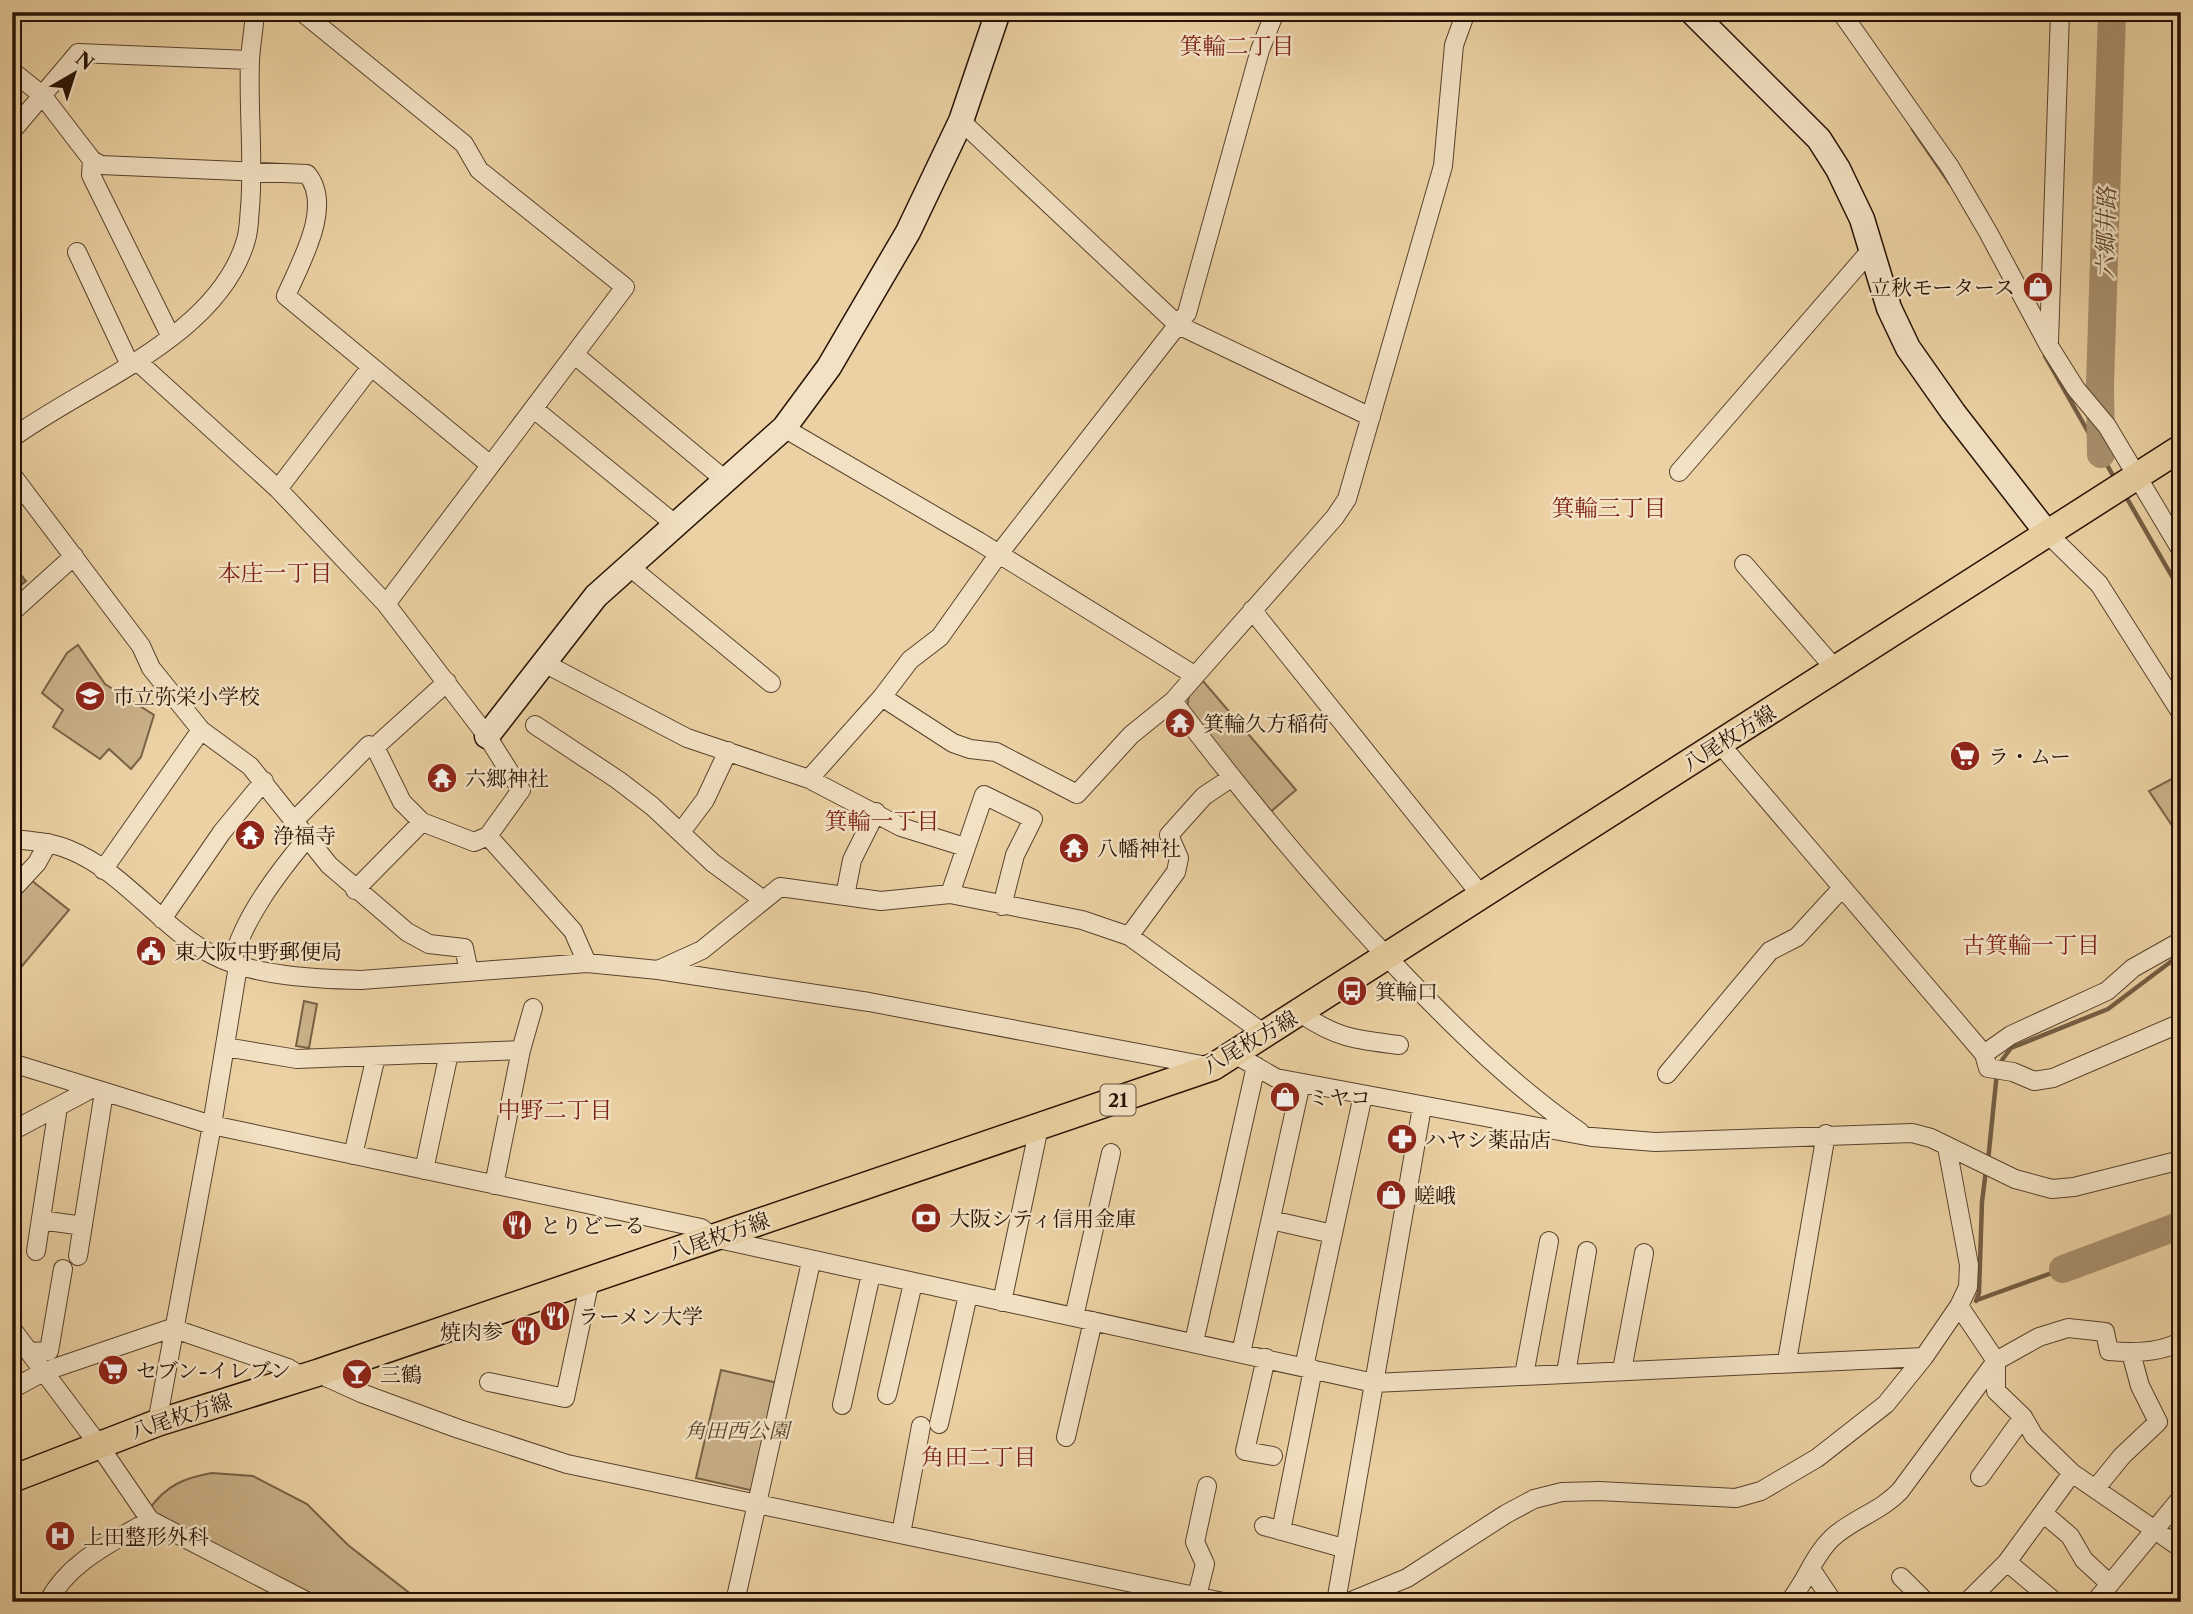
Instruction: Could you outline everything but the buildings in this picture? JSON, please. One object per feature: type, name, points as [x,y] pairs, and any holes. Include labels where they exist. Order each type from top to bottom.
[{"type":"main road","name":"八尾枚方線","points":[[12,1479],[156,1423],[310,1375],[1038,1127],[1235,1063],[1266,1035],[1481,895],[1837,671],[2046,533],[2181,448]]},
{"type":"street","points":[[12,438],[48,412],[133,363],[171,337],[192,320],[233,271],[247,239],[253,173],[250,60],[256,12]]},
{"type":"street","points":[[302,12],[464,144],[479,170],[625,287],[386,604]]},
{"type":"street","points":[[487,736],[596,596],[784,428],[829,367],[902,242],[961,121],[998,12]]},
{"type":"street","points":[[809,779],[882,697],[910,660],[940,637],[998,555],[1187,313],[1260,50],[1275,12]]},
{"type":"street","points":[[882,697],[953,743],[970,749],[996,752],[1077,794],[1131,735],[1173,701],[1335,517],[1347,499],[1443,166],[1454,45],[1466,12]]},
{"type":"street","points":[[1692,12],[1819,139],[1838,169],[1862,219],[1889,308],[1908,348],[1953,412],[2046,533],[2099,584],[2181,713]]},
{"type":"street","points":[[2049,346],[2060,12]]},
{"type":"street","points":[[1842,13],[1950,167],[2049,346],[2107,426],[2127,483],[2181,550]]},
{"type":"street","points":[[12,131],[78,53],[250,60]]},
{"type":"street","points":[[12,71],[43,95],[92,160],[102,165],[253,173],[307,173],[316,184],[316,225],[286,296],[489,464]]},
{"type":"street","points":[[961,121],[1178,325],[1371,417]]},
{"type":"street","points":[[92,160],[91,175],[171,337]]},
{"type":"street","points":[[1679,471],[1871,250]]},
{"type":"street","points":[[77,252],[133,363],[278,489],[386,604],[487,736],[521,790],[488,836],[474,842],[422,822],[402,802],[375,747],[369,745],[294,821]]},
{"type":"street","points":[[575,355],[725,480]]},
{"type":"street","points":[[278,489],[371,368]]},
{"type":"street","points":[[534,410],[676,525]]},
{"type":"street","points":[[784,428],[1194,675]]},
{"type":"street","points":[[12,475],[141,646],[151,667],[201,730],[250,765],[307,838],[355,890],[407,932],[429,944],[464,948],[469,972]]},
{"type":"street","points":[[12,612],[74,556]]},
{"type":"street","points":[[1744,564],[1837,671]]},
{"type":"street","points":[[630,566],[771,682]]},
{"type":"street","points":[[1252,610],[1481,895]]},
{"type":"street","points":[[544,663],[687,738],[809,779],[901,827],[965,847]]},
{"type":"street","points":[[375,747],[447,682]]},
{"type":"street","points":[[1173,701],[1231,778],[1325,892],[1501,1070],[1544,1107],[1587,1136]]},
{"type":"street","points":[[535,725],[618,780],[681,832],[713,863],[762,899]]},
{"type":"street","points":[[103,870],[201,730]]},
{"type":"street","points":[[1720,744],[1983,1054],[1988,1068],[2013,1072],[2034,1081],[2043,1080],[2158,1035],[2181,1023]]},
{"type":"street","points":[[681,832],[705,800],[729,751]]},
{"type":"street","points":[[1129,936],[1176,872],[1179,858],[1168,835],[1204,796],[1231,778]]},
{"type":"street","points":[[162,919],[222,832],[264,781]]},
{"type":"street","points":[[950,894],[984,795],[1033,819],[1015,855],[1002,906]]},
{"type":"street","points":[[845,896],[852,860],[876,812]]},
{"type":"street","points":[[355,890],[422,822]]},
{"type":"street","points":[[488,836],[573,931],[587,963]]},
{"type":"street","points":[[156,1423],[212,1125],[225,1047],[237,942],[265,898],[268,885],[307,838]]},
{"type":"street","points":[[12,839],[48,843],[72,850],[103,870],[162,919],[211,954],[235,965],[338,979],[587,963],[658,970],[1235,1063],[1276,1078],[1587,1136],[1655,1142],[1912,1133],[2015,1178],[2052,1189],[2181,1160]]},
{"type":"street","points":[[12,890],[37,863],[48,843]]},
{"type":"street","points":[[658,970],[702,950],[780,887],[881,901],[950,894],[1083,920],[1129,936],[1266,1035]]},
{"type":"street","points":[[1667,1074],[1770,951],[1797,937],[1842,888]]},
{"type":"street","points":[[1983,1054],[2011,1035],[2107,991],[2133,968],[2181,941]]},
{"type":"street","points":[[494,1185],[521,1050],[533,1008]]},
{"type":"street","points":[[1300,1013],[1340,1036],[1399,1045]]},
{"type":"street","points":[[225,1047],[297,1059],[521,1050]]},
{"type":"street","points":[[424,1170],[449,1053]]},
{"type":"street","points":[[353,1155],[376,1056]]},
{"type":"street","points":[[12,1063],[212,1125],[701,1228],[714,1238],[811,1262],[1194,1342],[1374,1383],[1787,1361],[1924,1357]]},
{"type":"street","points":[[1194,1342],[1235,1063]]},
{"type":"street","points":[[1241,1353],[1301,1083]]},
{"type":"street","points":[[12,1130],[98,1091]]},
{"type":"street","points":[[78,1256],[98,1091]]},
{"type":"street","points":[[1343,1548],[1272,1529],[1309,1368],[1333,1234],[1363,1096]]},
{"type":"street","points":[[36,1251],[58,1107]]},
{"type":"street","points":[[1336,1602],[1343,1548],[1422,1107]]},
{"type":"street","points":[[1002,1302],[1038,1127]]},
{"type":"street","points":[[1787,1361],[1826,1134]]},
{"type":"street","points":[[1349,1602],[1407,1578],[1534,1499],[1562,1492],[1737,1498],[1761,1492],[1817,1458],[1886,1404],[1924,1357],[1959,1306],[1968,1287],[1969,1265],[1947,1147]]},
{"type":"street","points":[[1074,1317],[1111,1153]]},
{"type":"street","points":[[41,1220],[83,1226]]},
{"type":"street","points":[[1271,1220],[1333,1234]]},
{"type":"street","points":[[1524,1375],[1549,1241]]},
{"type":"street","points":[[1566,1373],[1587,1251]]},
{"type":"street","points":[[1622,1370],[1644,1253]]},
{"type":"street","points":[[735,1602],[811,1262]]},
{"type":"street","points":[[29,1352],[49,1351],[63,1269]]},
{"type":"street","points":[[842,1405],[871,1274]]},
{"type":"street","points":[[489,1382],[565,1398],[590,1280]]},
{"type":"street","points":[[887,1395],[913,1283]]},
{"type":"street","points":[[901,1534],[968,1295]]},
{"type":"street","points":[[1959,1306],[1996,1361],[1996,1391],[2023,1417],[2034,1436],[2072,1473],[2181,1548]]},
{"type":"street","points":[[1066,1437],[1093,1321]]},
{"type":"street","points":[[12,1389],[43,1372],[172,1328],[567,1464],[1223,1602]]},
{"type":"street","points":[[1789,1602],[1803,1586],[1833,1536],[1886,1506],[1900,1491],[1996,1361],[2039,1337],[2068,1328],[2105,1332],[2109,1351],[2131,1353],[2178,1349]]},
{"type":"street","points":[[12,1329],[98,1444],[150,1520],[308,1602]]},
{"type":"street","points":[[2096,1488],[2122,1456],[2158,1422],[2140,1387],[2131,1353]]},
{"type":"street","points":[[1266,1359],[1245,1451],[1273,1456]]},
{"type":"street","points":[[1980,1477],[2023,1417]]},
{"type":"street","points":[[1967,1602],[2007,1562],[2072,1473]]},
{"type":"street","points":[[1197,1596],[1205,1564],[1195,1542],[1207,1486]]},
{"type":"street","points":[[2095,1602],[2181,1498]]},
{"type":"street","points":[[2043,1513],[2070,1536],[2084,1560],[2110,1584]]},
{"type":"street","points":[[48,1602],[65,1577],[86,1558],[150,1520]]},
{"type":"street","points":[[2007,1562],[2055,1602]]},
{"type":"street","points":[[1811,1569],[1833,1602]]},
{"type":"street","points":[[1901,1577],[1926,1602]]},
{"type":"green space","points":[[78,645],[105,684],[154,715],[141,757],[131,769],[109,749],[100,759],[53,727],[63,710],[42,693],[67,653]]},
{"type":"green space","points":[[1203,681],[1296,790],[1267,815],[1187,709],[1189,694]]},
{"type":"green space","points":[[2181,774],[2181,839],[2149,791]]},
{"type":"green space","points":[[31,880],[69,910],[12,978],[12,896]]},
{"type":"green space","points":[[304,1001],[317,1004],[309,1048],[296,1046]]},
{"type":"green space","name":"角田西公園","points":[[721,1370],[778,1383],[755,1486],[750,1490],[696,1478]]},
{"type":"green space","points":[[212,1473],[253,1476],[307,1504],[348,1545],[421,1602],[325,1602],[161,1519],[150,1508],[177,1484]]},
{"type":"shaded area","points":[[12,564],[26,581],[12,592]]},
{"type":"waterway","name":"六郷井路","points":[[2101,454],[2100,384],[2112,12]]},
{"type":"waterway","points":[[1913,129],[1950,183]]},
{"type":"waterway","points":[[2045,356],[2115,479]]},
{"type":"waterway","points":[[2125,495],[2181,592]]},
{"type":"waterway","points":[[1999,1064],[2011,1048],[2108,1009],[2181,954]]},
{"type":"waterway","points":[[1988,1161],[1997,1072]]},
{"type":"waterway","points":[[1976,1301],[1979,1293],[1982,1202],[1986,1170]]},
{"type":"waterway","points":[[2063,1269],[2181,1225]]},
{"type":"waterway","points":[[1977,1300],[2063,1269]]},
{"type":"place","name":"立秋モータース","points":[[2038,287]]},
{"type":"place","name":"市立弥栄小学校","points":[[90,696]]},
{"type":"place","name":"箕輪久方稲荷","points":[[1180,723]]},
{"type":"place","name":"ラ・ムー","points":[[1965,756]]},
{"type":"place","name":"六郷神社","points":[[442,778]]},
{"type":"place","name":"浄福寺","points":[[250,835]]},
{"type":"place","name":"八幡神社","points":[[1074,848]]},
{"type":"place","name":"東大阪中野郵便局","points":[[151,951]]},
{"type":"place","name":"箕輪口","points":[[1352,991]]},
{"type":"place","name":"ミヤコ","points":[[1285,1097]]},
{"type":"place","name":"ハヤシ薬品店","points":[[1402,1139]]},
{"type":"place","name":"嵯峨","points":[[1391,1195]]},
{"type":"place","name":"大阪シティ信用金庫","points":[[926,1218]]},
{"type":"place","name":"とりどーる","points":[[517,1225]]},
{"type":"place","name":"ラーメン大学","points":[[555,1316]]},
{"type":"place","name":"焼肉参","points":[[526,1331]]},
{"type":"place","name":"セブン-イレブン","points":[[113,1370]]},
{"type":"place","name":"三鶴","points":[[357,1374]]},
{"type":"place","name":"上田整形外科","points":[[60,1536]]},
{"type":"district","name":"箕輪二丁目","points":[[1237,46]]},
{"type":"district","name":"箕輪三丁目","points":[[1609,508]]},
{"type":"district","name":"本庄一丁目","points":[[275,573]]},
{"type":"district","name":"箕輪一丁目","points":[[882,821]]},
{"type":"district","name":"古箕輪一丁目","points":[[2031,945]]},
{"type":"district","name":"中野二丁目","points":[[555,1110]]},
{"type":"district","name":"角田二丁目","points":[[979,1457]]}]
